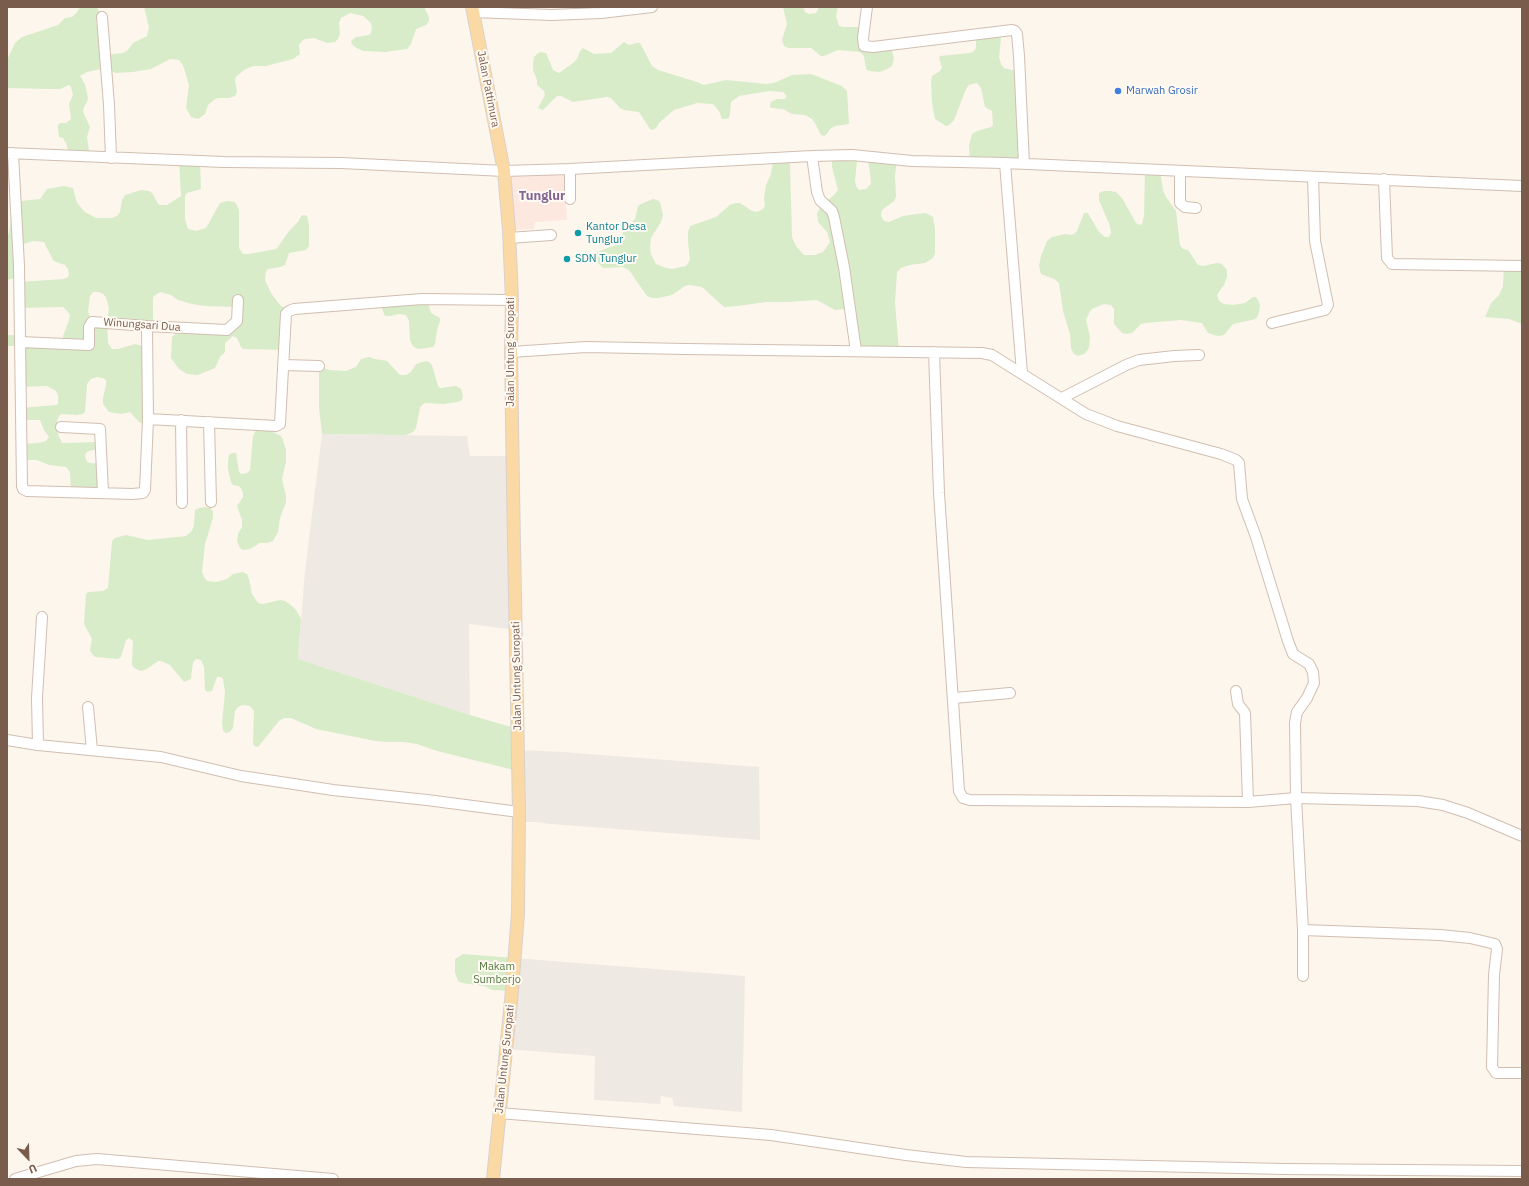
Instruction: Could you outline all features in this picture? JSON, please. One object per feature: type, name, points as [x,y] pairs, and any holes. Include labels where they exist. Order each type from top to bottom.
[{"type":"main road","name":"Jalan Pattimura","points":[[473,10],[504,171]]},
{"type":"main road","name":"Jalan Untung Suropati","points":[[493,1179],[518,919],[519,812],[511,352],[512,300],[504,171]]},
{"type":"street","points":[[473,10],[551,15],[601,13],[652,7]]},
{"type":"street","points":[[867,7],[863,38],[864,46],[873,47],[1012,30],[1015,31],[1017,34],[1019,56],[1024,164]]},
{"type":"street","points":[[102,17],[109,105],[111,158]]},
{"type":"street","points":[[147,326],[148,419],[145,490],[141,494],[27,491],[23,489],[18,266],[10,153],[224,162],[341,163],[504,171],[852,155],[912,161],[1005,163],[1522,186]]},
{"type":"street","points":[[812,156],[817,192],[820,200],[832,211],[834,217],[844,267],[856,351]]},
{"type":"street","points":[[1005,163],[1022,373]]},
{"type":"street","points":[[570,169],[570,199]]},
{"type":"street","points":[[1180,171],[1180,203],[1185,207],[1196,208]]},
{"type":"street","points":[[1272,323],[1324,310],[1328,305],[1315,242],[1313,177]]},
{"type":"street","points":[[1384,179],[1387,258],[1392,264],[1522,266]]},
{"type":"street","points":[[509,238],[551,235]]},
{"type":"street","name":"Winungsari Dua","points":[[20,342],[89,345],[89,327],[92,322],[227,330],[237,321],[238,300]]},
{"type":"street","points":[[148,419],[276,426],[280,424],[286,314],[294,309],[422,300],[512,300]]},
{"type":"street","points":[[511,352],[586,347],[982,353],[992,355],[1086,414],[1117,426],[1222,454],[1236,460],[1239,463],[1242,499],[1256,537],[1288,641],[1294,654],[1309,664],[1313,672],[1314,684],[1307,698],[1297,712],[1294,723],[1296,798],[1303,930],[1303,976]]},
{"type":"street","points":[[934,352],[939,493],[954,698],[959,791],[963,798],[970,800],[1248,802],[1296,798],[1418,801],[1442,805],[1468,813],[1522,836]]},
{"type":"street","points":[[1062,398],[1126,365],[1139,360],[1198,355]]},
{"type":"street","points":[[284,365],[319,366]]},
{"type":"street","points":[[181,420],[182,503]]},
{"type":"street","points":[[209,422],[211,502]]},
{"type":"street","points":[[61,427],[100,429],[103,493]]},
{"type":"street","points":[[38,745],[37,698],[42,617]]},
{"type":"street","points":[[1236,690],[1238,704],[1245,713],[1248,802]]},
{"type":"street","points":[[954,698],[1010,693]]},
{"type":"street","points":[[88,707],[92,750]]},
{"type":"street","points":[[7,740],[38,745],[162,757],[240,776],[333,790],[519,812]]},
{"type":"street","points":[[1303,930],[1440,935],[1470,938],[1495,944],[1497,949],[1494,975],[1492,1067],[1496,1073],[1522,1073]]},
{"type":"street","points":[[499,1113],[771,1135],[906,1155],[966,1162],[1516,1174]]},
{"type":"street","points":[[15,1179],[76,1161],[96,1158],[334,1179]]},
{"type":"shaded area","points":[[570,169],[570,203],[566,203],[567,220],[535,222],[534,229],[509,230],[504,171]]},
{"type":"shaded area","points":[[322,434],[467,436],[470,456],[512,456],[516,630],[469,624],[470,715],[298,659],[305,571]]},
{"type":"shaded area","points":[[518,750],[759,767],[760,840],[524,822]]},
{"type":"shaded area","points":[[514,958],[745,976],[742,1112],[674,1106],[672,1098],[661,1096],[660,1104],[594,1100],[595,1056],[506,1049]]},
{"type":"green space","points":[[80,7],[96,7],[98,9],[99,12],[96,23],[105,55],[123,53],[128,50],[133,43],[147,36],[149,27],[144,7],[424,7],[429,17],[429,21],[426,25],[416,29],[411,44],[407,49],[385,52],[363,51],[355,47],[351,41],[356,37],[369,35],[372,28],[371,23],[363,16],[350,13],[341,18],[339,23],[340,34],[335,42],[327,43],[314,38],[305,39],[299,45],[300,54],[293,59],[266,66],[253,66],[244,70],[236,77],[237,92],[235,96],[229,98],[218,98],[214,100],[208,105],[205,114],[198,119],[191,117],[186,108],[189,85],[183,65],[179,60],[170,59],[151,69],[133,72],[116,73],[106,68],[87,72],[80,76],[85,84],[88,98],[83,112],[90,127],[87,137],[90,157],[68,157],[67,145],[63,138],[59,137],[58,125],[60,123],[66,123],[71,119],[69,104],[73,95],[71,87],[69,85],[60,89],[7,88],[7,60],[15,43],[22,37],[58,25],[65,18],[72,17]]},
{"type":"green space","points":[[783,7],[803,7],[805,12],[809,14],[816,13],[819,7],[838,7],[836,16],[839,26],[861,27],[864,46],[890,45],[894,58],[892,66],[880,72],[869,71],[866,69],[864,56],[860,52],[838,50],[821,56],[811,48],[788,48],[784,46],[782,40],[787,24]]},
{"type":"green space","points":[[995,32],[1001,38],[999,57],[1001,64],[1004,68],[1020,72],[1024,164],[970,162],[969,145],[972,134],[993,125],[992,111],[985,107],[981,88],[977,83],[969,85],[966,89],[954,120],[949,125],[946,126],[935,119],[932,103],[931,82],[932,76],[940,71],[942,67],[939,58],[940,56],[970,53],[976,48],[976,34]]},
{"type":"green space","points":[[624,42],[629,45],[640,43],[652,66],[658,70],[704,85],[726,80],[766,84],[774,83],[792,75],[811,74],[842,86],[847,91],[849,124],[835,126],[824,136],[821,135],[812,119],[805,115],[792,114],[783,109],[771,108],[771,102],[777,99],[786,98],[786,95],[783,92],[769,91],[739,96],[731,102],[729,118],[722,119],[719,111],[713,104],[697,103],[674,110],[653,130],[650,129],[639,112],[624,110],[620,108],[611,98],[607,97],[573,102],[561,96],[557,96],[543,110],[538,108],[545,95],[544,91],[537,85],[537,80],[533,70],[534,57],[537,54],[540,52],[546,53],[553,70],[559,73],[577,59],[583,48],[594,54],[611,53]]},
{"type":"green space","points":[[852,155],[857,162],[855,180],[856,186],[859,190],[866,189],[871,184],[867,157],[897,159],[895,176],[896,197],[894,201],[882,210],[881,216],[884,221],[889,222],[903,216],[926,213],[933,217],[935,229],[935,253],[933,258],[925,263],[901,268],[897,272],[895,303],[899,351],[856,351],[846,309],[835,310],[817,300],[766,302],[724,307],[702,287],[689,285],[672,295],[652,298],[647,296],[629,270],[622,267],[603,268],[596,261],[597,252],[616,245],[620,241],[624,229],[635,219],[638,206],[653,199],[660,202],[663,215],[661,222],[651,238],[651,254],[656,264],[666,268],[672,269],[686,266],[690,260],[688,232],[690,226],[716,217],[730,205],[736,203],[740,203],[752,211],[757,212],[763,209],[765,206],[764,198],[766,185],[771,174],[773,162],[788,157],[790,165],[792,237],[796,246],[804,255],[815,255],[823,252],[830,242],[827,232],[818,222],[817,214],[820,207],[838,190],[832,167],[832,156]]},
{"type":"green space","points":[[179,160],[200,161],[201,189],[185,195],[185,219],[188,229],[196,231],[206,228],[220,203],[227,201],[235,202],[239,210],[239,248],[243,254],[276,249],[289,231],[298,222],[301,216],[307,216],[309,226],[309,246],[306,250],[289,253],[285,265],[268,269],[266,271],[265,280],[271,293],[280,305],[289,311],[284,350],[243,349],[237,338],[233,336],[225,343],[225,352],[220,357],[215,368],[198,375],[187,374],[179,369],[171,358],[172,337],[181,330],[233,325],[235,307],[192,304],[160,292],[153,297],[153,322],[107,322],[108,343],[112,349],[118,349],[135,344],[143,346],[147,424],[140,423],[130,412],[121,414],[109,412],[103,404],[106,380],[97,377],[91,379],[87,384],[85,412],[83,414],[62,414],[59,416],[57,421],[58,434],[62,443],[96,442],[98,449],[89,451],[85,456],[87,462],[102,464],[103,493],[71,492],[70,472],[66,467],[49,465],[37,460],[22,460],[21,444],[46,441],[49,437],[40,420],[21,420],[21,408],[56,405],[58,404],[58,395],[56,391],[47,386],[21,387],[20,346],[7,346],[7,335],[20,335],[20,341],[64,344],[63,336],[70,315],[63,307],[19,308],[19,282],[64,279],[68,277],[68,269],[65,265],[53,260],[44,242],[33,241],[18,246],[19,277],[7,280],[7,236],[9,233],[12,208],[21,201],[40,199],[47,189],[64,186],[73,188],[77,203],[85,212],[96,218],[112,218],[117,216],[120,212],[122,200],[125,195],[141,190],[152,193],[159,205],[167,205],[181,196]],"holes":[[[93,292],[99,292],[106,297],[109,308],[107,322],[92,321],[88,312],[90,296]]]},
{"type":"green space","points":[[1145,169],[1160,170],[1163,190],[1176,211],[1180,245],[1183,249],[1188,250],[1198,265],[1203,266],[1217,263],[1222,264],[1227,270],[1227,277],[1224,285],[1217,295],[1219,301],[1224,304],[1233,305],[1245,303],[1253,297],[1256,297],[1260,304],[1257,318],[1233,324],[1224,335],[1218,336],[1208,333],[1202,323],[1181,320],[1141,324],[1132,333],[1127,334],[1122,333],[1114,324],[1114,309],[1111,305],[1104,304],[1092,309],[1089,313],[1086,320],[1090,337],[1089,348],[1084,354],[1078,356],[1074,354],[1071,348],[1070,334],[1063,311],[1059,283],[1054,279],[1041,274],[1039,266],[1041,256],[1047,241],[1052,237],[1065,234],[1070,235],[1077,231],[1084,213],[1088,213],[1099,232],[1105,237],[1109,237],[1111,233],[1110,226],[1099,200],[1099,193],[1104,191],[1116,192],[1122,198],[1136,223],[1139,225],[1142,224],[1144,216]]},
{"type":"green space","points":[[1504,265],[1522,266],[1522,324],[1509,319],[1485,317],[1491,303],[1499,295],[1503,286]]},
{"type":"green space","points":[[428,303],[431,313],[440,318],[440,321],[433,347],[419,349],[412,345],[410,340],[409,321],[406,315],[399,314],[385,316],[382,306]]},
{"type":"green space","points":[[369,357],[387,361],[400,375],[406,375],[411,372],[416,364],[426,361],[429,362],[432,365],[438,386],[440,388],[456,386],[461,389],[463,396],[462,400],[444,404],[425,403],[420,408],[416,428],[413,432],[406,435],[322,434],[319,408],[319,366],[329,370],[346,371],[356,367],[361,359]]},
{"type":"green space","points":[[257,428],[269,430],[281,436],[283,440],[286,450],[286,462],[282,479],[286,502],[280,518],[278,532],[273,541],[260,543],[250,549],[243,550],[240,548],[237,541],[238,534],[242,527],[242,520],[237,506],[243,497],[243,493],[239,486],[233,485],[231,482],[228,462],[229,455],[236,453],[239,472],[241,474],[247,473],[250,470],[253,436]]},
{"type":"green space","points":[[205,507],[211,508],[213,518],[205,544],[202,571],[204,577],[207,581],[216,582],[227,579],[233,574],[242,572],[247,574],[252,594],[258,603],[263,604],[280,600],[291,605],[301,619],[298,659],[470,715],[518,729],[518,771],[437,751],[417,744],[375,741],[316,729],[291,718],[284,718],[279,721],[258,747],[254,746],[254,711],[250,706],[243,705],[238,707],[235,711],[233,728],[230,732],[226,733],[223,731],[222,723],[225,692],[223,679],[221,677],[217,677],[212,691],[208,692],[205,690],[204,667],[201,660],[196,659],[193,662],[191,679],[184,682],[170,665],[161,661],[158,661],[147,669],[141,671],[134,668],[132,665],[133,641],[129,638],[126,640],[121,657],[118,659],[95,657],[90,650],[92,639],[84,624],[86,594],[88,592],[103,591],[108,588],[112,541],[115,538],[126,535],[148,540],[186,536],[192,531],[195,510]]},
{"type":"green space","name":"Makam Sumberjo","points":[[463,954],[514,958],[512,991],[492,990],[484,986],[462,983],[458,981],[455,973],[455,959]]},
{"type":"place","name":"Marwah Grosir","points":[[1118,91]]},
{"type":"place","name":"Kantor Desa Tunglur","points":[[578,233]]},
{"type":"place","name":"SDN Tunglur","points":[[567,259]]},
{"type":"district","name":"Tunglur","points":[[542,196]]}]
